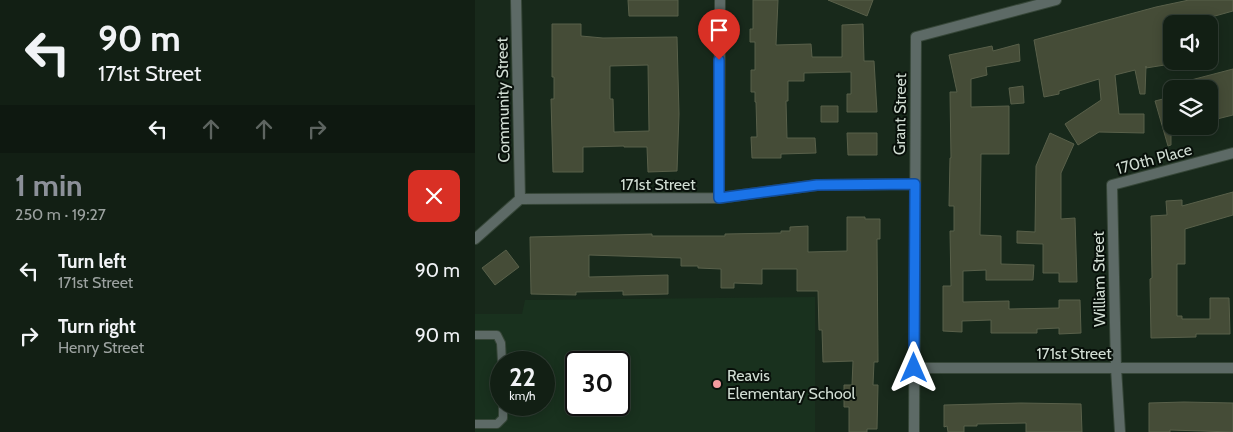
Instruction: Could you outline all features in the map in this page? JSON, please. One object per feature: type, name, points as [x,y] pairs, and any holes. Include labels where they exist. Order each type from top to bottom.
[{"type":"street","name":"Community Street","points":[[516,0],[520,199]]},
{"type":"street","points":[[719,0],[719,198]]},
{"type":"street","name":"Grant Street","points":[[914,432],[916,37],[1056,0]]},
{"type":"street","name":"170th Place","points":[[1112,186],[1233,153]]},
{"type":"street","name":"171st Street","points":[[520,199],[719,198],[817,185],[915,184]]},
{"type":"street","name":"William Street","points":[[1112,186],[1115,368],[1119,432]]},
{"type":"street","points":[[475,239],[520,199]]},
{"type":"street","name":"171st Street","points":[[914,368],[1233,368]]},
{"type":"lane","points":[[475,335],[497,335],[501,343],[501,351]]},
{"type":"lane","points":[[475,424],[497,424],[503,416]]},
{"type":"shaded area","name":"Reavis Elementary School","points":[[815,297],[815,432],[475,432],[475,314],[522,314],[525,300]]},
{"type":"building","points":[[628,0],[678,0],[678,16],[629,16]]},
{"type":"building","points":[[753,0],[778,0],[776,45],[811,44],[812,57],[842,57],[842,25],[863,24],[864,61],[874,61],[877,112],[847,112],[847,94],[851,94],[851,72],[804,73],[804,81],[788,81],[788,101],[786,101],[787,138],[815,138],[816,153],[781,154],[781,158],[752,158],[751,137],[757,137],[755,92],[751,92],[751,70],[755,70],[755,42],[750,42],[750,29],[753,29]]},
{"type":"building","points":[[828,0],[873,0],[867,16]]},
{"type":"building","points":[[1189,0],[1233,0],[1233,11],[1218,15],[1163,15],[1163,65],[1146,68],[1146,66],[1145,94],[1140,94],[1135,70],[1115,75],[1119,114],[1144,114],[1144,133],[1099,132],[1078,145],[1065,124],[1101,100],[1099,79],[1059,91],[1059,94],[1044,97],[1034,40]]},
{"type":"building","points":[[552,24],[581,24],[581,36],[603,38],[677,37],[679,114],[677,171],[648,172],[647,147],[624,146],[583,147],[583,172],[553,172],[551,99],[554,99],[554,77],[552,77]],"holes":[[[648,65],[649,131],[614,132],[613,99],[610,99],[610,66]]]},
{"type":"building","points":[[1019,44],[1020,61],[986,67],[987,75],[971,79],[971,107],[1009,106],[1009,154],[981,154],[980,235],[1001,236],[1001,264],[1034,265],[1033,280],[986,280],[986,270],[963,271],[963,302],[1009,301],[1009,309],[1059,308],[1059,300],[1080,300],[1081,333],[1059,334],[1059,328],[1037,329],[1037,333],[991,333],[991,320],[962,321],[962,332],[943,331],[943,286],[951,286],[950,231],[954,231],[954,206],[949,206],[951,158],[950,92],[957,92],[949,55],[992,46],[993,51]]},
{"type":"building","points":[[1233,69],[1233,115],[1218,119],[1218,80],[1191,80]]},
{"type":"building","points":[[1023,86],[1024,103],[1011,104],[1009,88]]},
{"type":"building","points":[[1163,99],[1163,129],[1155,101]]},
{"type":"building","points":[[821,106],[838,106],[838,122],[821,122]]},
{"type":"building","points":[[847,133],[877,133],[877,155],[848,155]]},
{"type":"building","points":[[1050,133],[1074,144],[1061,173],[1061,219],[1075,218],[1077,282],[1059,282],[1059,273],[1043,273],[1043,244],[1017,243],[1017,231],[1035,232],[1036,166]]},
{"type":"building","points":[[1165,135],[1171,135],[1171,145],[1168,146]]},
{"type":"building","points":[[1233,192],[1233,215],[1185,229],[1185,264],[1177,264],[1177,316],[1182,316],[1182,319],[1210,319],[1210,298],[1229,298],[1230,334],[1196,334],[1196,337],[1151,338],[1151,216],[1167,215],[1166,201],[1182,200],[1182,206]]},
{"type":"building","points":[[847,217],[880,219],[880,239],[877,239],[878,362],[874,362],[873,385],[878,385],[877,429],[867,429],[867,432],[849,432],[849,407],[844,407],[844,385],[852,385],[853,361],[823,362],[822,330],[819,330],[818,291],[797,291],[797,269],[762,269],[762,284],[734,283],[734,288],[721,288],[721,269],[681,266],[681,258],[589,255],[589,277],[668,275],[668,294],[623,295],[623,291],[576,292],[576,295],[531,294],[530,237],[652,234],[652,236],[725,236],[725,234],[781,233],[781,231],[790,231],[790,227],[808,226],[808,252],[847,251]]},
{"type":"building","points":[[506,250],[519,267],[495,285],[482,268]]},
{"type":"building","points":[[1149,403],[1233,403],[1233,432],[1170,430],[1170,432],[1149,432]]},
{"type":"building","points":[[1081,404],[1082,432],[1026,432],[1026,423],[977,424],[977,426],[964,426],[964,432],[948,432],[947,426],[944,427],[944,405]]},
{"type":"place","name":"Reavis Elementary School","points":[[717,384]]},
{"type":"route","points":[[719,60],[719,198],[817,185],[915,184],[914,368]]}]
